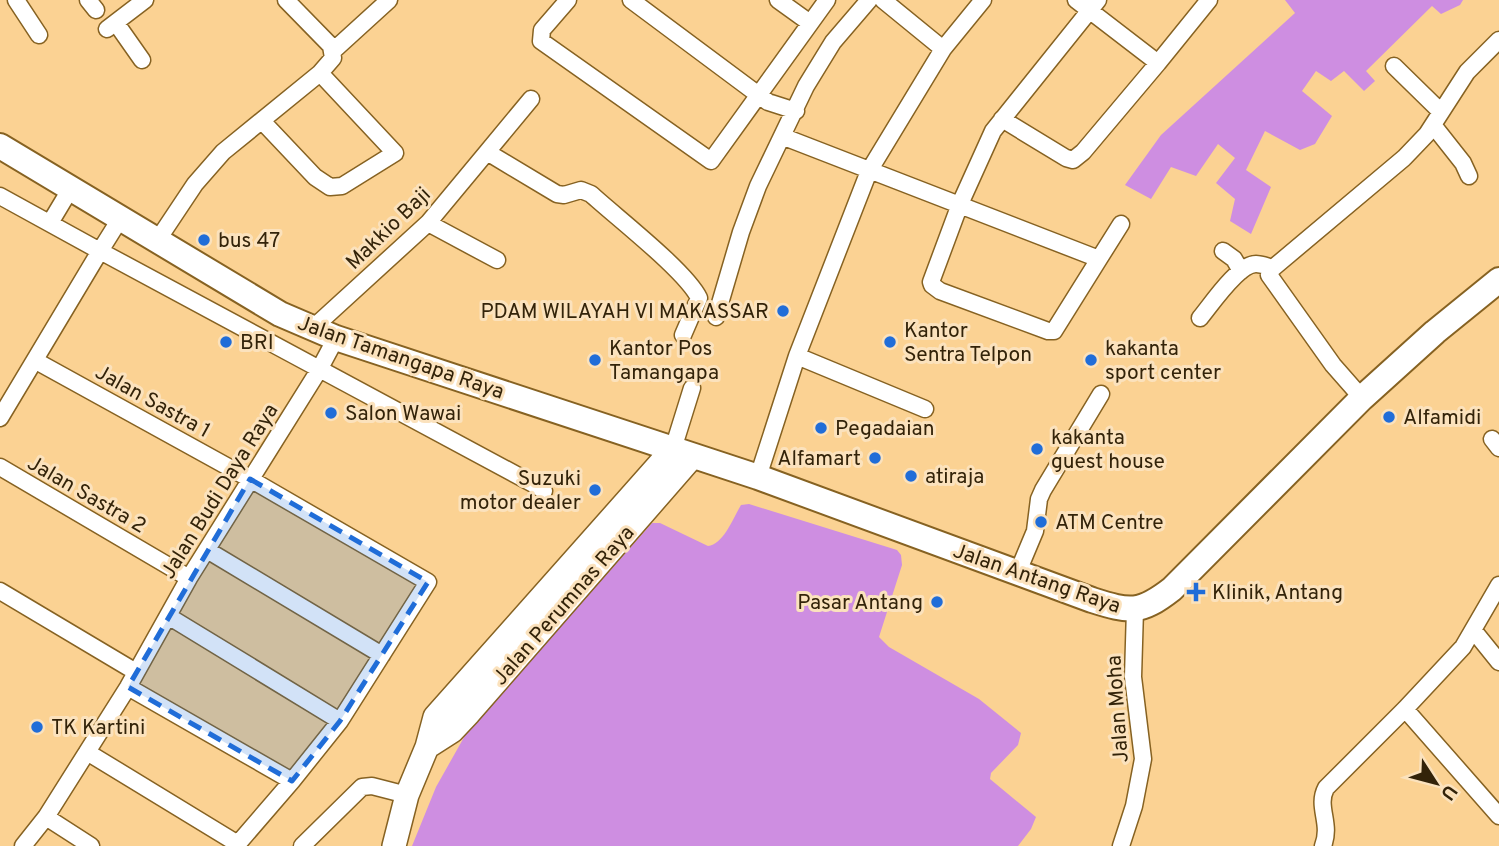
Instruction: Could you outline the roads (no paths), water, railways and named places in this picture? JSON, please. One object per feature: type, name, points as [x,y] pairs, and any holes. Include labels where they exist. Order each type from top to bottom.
[{"type":"main road","name":"Jalan Tamangapa Raya","points":[[0,146],[280,314],[336,338],[683,452]]},
{"type":"main road","name":"Jalan Antang Raya","points":[[683,452],[758,477],[1017,574],[1115,607],[1135,610],[1149,606],[1178,583],[1362,398],[1434,332],[1499,280]]},
{"type":"street","points":[[16,0],[39,35]]},
{"type":"street","points":[[142,60],[112,26],[145,0]]},
{"type":"street","points":[[157,242],[212,163],[320,73],[333,58],[333,51],[286,0]]},
{"type":"street","points":[[333,51],[390,0]]},
{"type":"street","points":[[568,0],[542,30],[541,41],[708,161],[713,160],[763,98],[827,0]]},
{"type":"street","points":[[631,0],[763,98],[791,110]]},
{"type":"street","points":[[778,0],[810,23]]},
{"type":"street","points":[[716,317],[740,232],[758,186],[784,137],[791,110],[833,42],[869,0]]},
{"type":"street","points":[[883,0],[943,49]]},
{"type":"street","points":[[758,477],[797,356],[869,171],[943,49],[983,0]]},
{"type":"street","points":[[1002,119],[1073,160],[1083,152],[1209,0]]},
{"type":"street","points":[[1121,224],[1054,331],[940,291],[932,285],[931,277],[984,146],[1088,3],[1158,63]]},
{"type":"street","points":[[1362,398],[1333,365],[1269,278],[1273,268],[1404,158],[1437,118],[1467,72],[1497,45]]},
{"type":"street","points":[[1394,66],[1437,118],[1469,176]]},
{"type":"street","points":[[262,121],[315,177],[330,187],[342,186],[395,153],[320,73]]},
{"type":"street","name":"Makkio Baji","points":[[313,328],[428,223],[531,99]]},
{"type":"street","points":[[784,137],[1099,259]]},
{"type":"street","points":[[487,152],[557,194],[564,195],[581,190],[591,194],[667,262],[694,289],[699,298],[683,335]]},
{"type":"street","points":[[50,223],[71,188]]},
{"type":"street","points":[[1,198],[544,491]]},
{"type":"street","points":[[0,418],[120,219]]},
{"type":"street","points":[[428,223],[497,260]]},
{"type":"street","points":[[1223,251],[1234,259],[1241,271]]},
{"type":"street","points":[[1200,318],[1241,271],[1255,264],[1273,268]]},
{"type":"street","name":"Jalan Budi Daya Raya","points":[[23,846],[46,817],[128,687],[190,578],[319,370],[336,338]]},
{"type":"street","points":[[797,356],[925,409]]},
{"type":"street","name":"Jalan Sastra 1","points":[[36,361],[250,479],[428,582],[382,655]]},
{"type":"street","points":[[683,452],[692,388]]},
{"type":"street","points":[[1017,574],[1035,531],[1039,499],[1101,394]]},
{"type":"street","name":"Jalan Perumnas Raya","points":[[394,846],[407,795],[427,747],[435,717],[683,452]]},
{"type":"street","name":"Jalan Sastra 2","points":[[0,467],[190,578]]},
{"type":"street","points":[[87,752],[237,845],[340,721],[382,655],[207,551]]},
{"type":"street","points":[[1323,846],[1327,829],[1323,792],[1454,658],[1474,631],[1499,585]]},
{"type":"street","points":[[0,591],[136,672]]},
{"type":"street","name":"Jalan Moha","points":[[1121,846],[1134,806],[1143,759],[1133,677],[1135,610]]},
{"type":"street","points":[[168,616],[340,721]]},
{"type":"street","points":[[1474,631],[1499,662]]},
{"type":"street","points":[[128,687],[292,781]]},
{"type":"street","points":[[1405,709],[1499,816]]},
{"type":"street","points":[[302,846],[362,787],[372,786],[407,795]]},
{"type":"street","points":[[46,817],[91,846]]},
{"type":"place","name":"bus 47","points":[[204,240]]},
{"type":"place","name":"PDAM WILAYAH VI MAKASSAR","points":[[783,311]]},
{"type":"place","name":"BRI","points":[[226,342]]},
{"type":"place","name":"Kantor Sentra Telpon","points":[[890,342]]},
{"type":"place","name":"Kantor Pos Tamangapa","points":[[595,360]]},
{"type":"place","name":"kakanta sport center","points":[[1091,360]]},
{"type":"place","name":"Salon Wawai","points":[[331,413]]},
{"type":"place","name":"Alfamidi","points":[[1389,417]]},
{"type":"place","name":"Pegadaian","points":[[821,428]]},
{"type":"place","name":"kakanta guest house","points":[[1037,449]]},
{"type":"place","name":"Alfamart","points":[[875,458]]},
{"type":"place","name":"atiraja","points":[[911,476]]},
{"type":"place","name":"Suzuki motor dealer","points":[[595,490]]},
{"type":"place","name":"ATM Centre","points":[[1041,522]]},
{"type":"place","name":"Klinik, Antang","points":[[1196,592]]},
{"type":"place","name":"Pasar Antang","points":[[937,602]]},
{"type":"place","name":"TK Kartini","points":[[37,727]]}]
